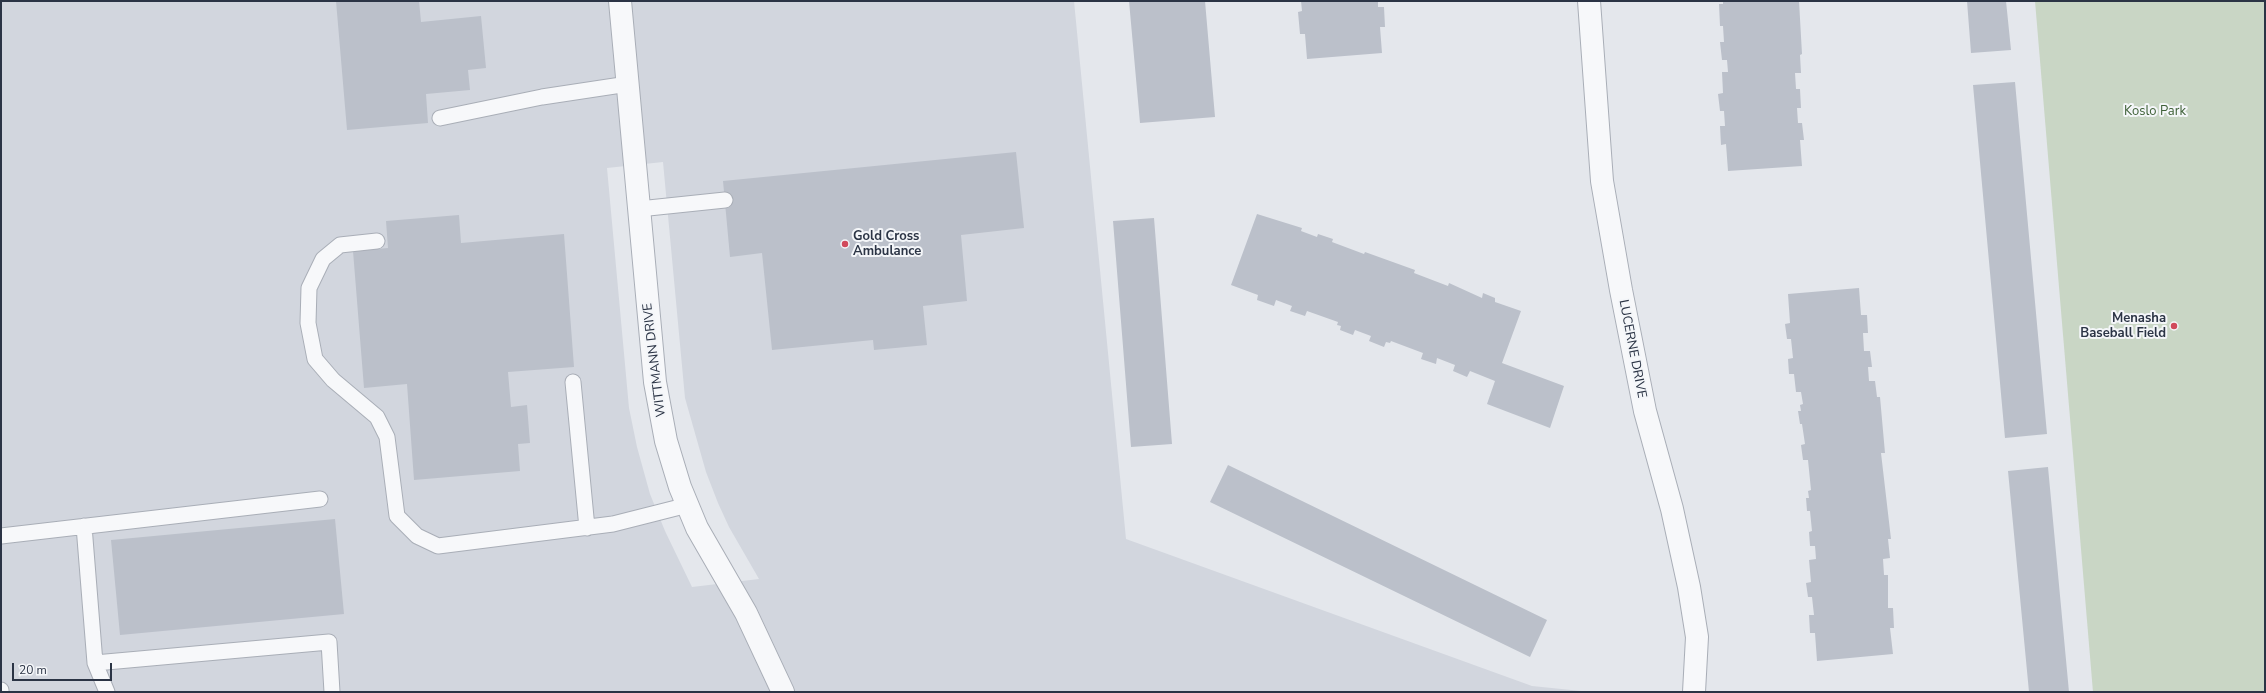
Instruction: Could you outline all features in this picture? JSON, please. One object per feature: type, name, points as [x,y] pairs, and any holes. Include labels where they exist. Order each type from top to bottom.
[{"type":"street","name":"WITTMANN DRIVE","points":[[620,1],[655,382],[666,441],[697,528],[746,613],[783,692]]},
{"type":"street","name":"LUCERNE DRIVE","points":[[1589,1],[1602,181],[1621,290],[1645,411],[1672,509],[1689,587],[1697,637],[1694,692]]},
{"type":"lane","points":[[440,118],[542,97],[628,84]]},
{"type":"lane","points":[[639,209],[725,200]]},
{"type":"lane","points":[[377,241],[340,245],[323,259],[309,288],[308,323],[315,359],[333,380],[377,417],[387,436],[397,516],[417,536],[438,546],[613,524],[688,505]]},
{"type":"lane","points":[[573,382],[587,528]]},
{"type":"lane","points":[[1,536],[320,499]]},
{"type":"lane","points":[[84,526],[95,663],[107,692]]},
{"type":"lane","points":[[95,663],[329,642],[332,692]]},
{"type":"shaded area","points":[[1,1],[1074,1],[1126,539],[1532,686],[1591,692],[1,692]],"holes":[[[663,162],[685,398],[706,472],[718,503],[729,527],[759,579],[692,587],[665,531],[650,494],[637,447],[629,408],[607,168]]]},
{"type":"green space","name":"Koslo Park","points":[[2035,1],[2265,1],[2265,692],[2093,692]]},
{"type":"building","points":[[336,1],[419,1],[421,22],[481,16],[486,68],[468,70],[470,90],[426,94],[428,123],[347,130]]},
{"type":"building","points":[[1129,1],[1205,1],[1215,117],[1140,123]]},
{"type":"building","points":[[1301,1],[1378,1],[1378,7],[1384,7],[1385,27],[1380,27],[1382,53],[1307,59],[1305,34],[1300,34],[1298,12],[1302,11]]},
{"type":"building","points":[[1723,1],[1799,1],[1802,54],[1800,55],[1801,73],[1795,73],[1796,89],[1800,89],[1801,108],[1797,108],[1798,123],[1802,123],[1804,140],[1800,140],[1802,166],[1728,171],[1726,144],[1721,145],[1720,126],[1725,126],[1724,111],[1720,111],[1718,94],[1723,93],[1722,72],[1728,72],[1727,60],[1722,60],[1720,42],[1724,42],[1723,26],[1720,26],[1719,4],[1723,4]]},
{"type":"building","points":[[1967,1],[2006,1],[2011,50],[1971,53]]},
{"type":"building","points":[[2015,82],[2047,434],[2005,438],[1973,85]]},
{"type":"building","name":"Gold Cross Ambulance","points":[[1016,152],[1024,228],[961,235],[967,301],[923,306],[927,345],[874,350],[873,340],[772,350],[762,253],[730,257],[723,181]]},
{"type":"building","points":[[1257,214],[1302,228],[1301,231],[1317,237],[1318,234],[1333,239],[1332,242],[1415,270],[1414,273],[1448,286],[1449,283],[1482,298],[1483,293],[1495,298],[1495,302],[1521,311],[1502,363],[1564,386],[1550,428],[1487,404],[1495,381],[1470,371],[1467,377],[1453,371],[1455,365],[1437,358],[1436,364],[1421,359],[1423,353],[1391,341],[1390,343],[1386,342],[1384,347],[1369,341],[1371,336],[1355,330],[1353,335],[1340,330],[1341,326],[1337,325],[1338,322],[1307,311],[1305,316],[1290,311],[1292,306],[1276,300],[1274,306],[1257,300],[1258,295],[1231,285]]},
{"type":"building","points":[[459,215],[461,243],[564,234],[574,367],[508,372],[511,407],[527,405],[530,443],[518,444],[520,471],[414,480],[407,384],[364,388],[353,251],[388,248],[386,221]]},
{"type":"building","points":[[1154,218],[1172,444],[1131,447],[1113,221]]},
{"type":"building","points":[[1859,288],[1861,315],[1867,315],[1868,333],[1863,333],[1864,351],[1870,351],[1872,367],[1868,367],[1869,381],[1875,381],[1877,397],[1880,397],[1885,453],[1881,453],[1891,539],[1888,539],[1890,558],[1883,559],[1884,575],[1888,575],[1888,608],[1893,608],[1894,628],[1890,628],[1893,654],[1817,661],[1815,633],[1810,633],[1809,615],[1814,615],[1812,597],[1808,597],[1806,583],[1811,582],[1809,560],[1816,559],[1815,546],[1810,546],[1809,532],[1812,531],[1810,511],[1807,511],[1806,498],[1809,498],[1808,491],[1811,490],[1808,460],[1803,460],[1801,445],[1805,444],[1802,424],[1800,424],[1798,411],[1801,411],[1800,405],[1803,404],[1801,392],[1796,392],[1794,374],[1789,374],[1788,359],[1793,358],[1791,339],[1787,339],[1785,324],[1790,323],[1788,294]]},
{"type":"building","points":[[1228,465],[1547,620],[1530,657],[1210,502]]},
{"type":"building","points":[[2048,467],[2069,692],[2029,692],[2008,471]]},
{"type":"building","points":[[335,519],[344,614],[120,635],[111,540]]},
{"type":"place","name":"Gold Cross Ambulance","points":[[845,244]]},
{"type":"place","name":"Menasha Baseball Field","points":[[2174,326]]}]
